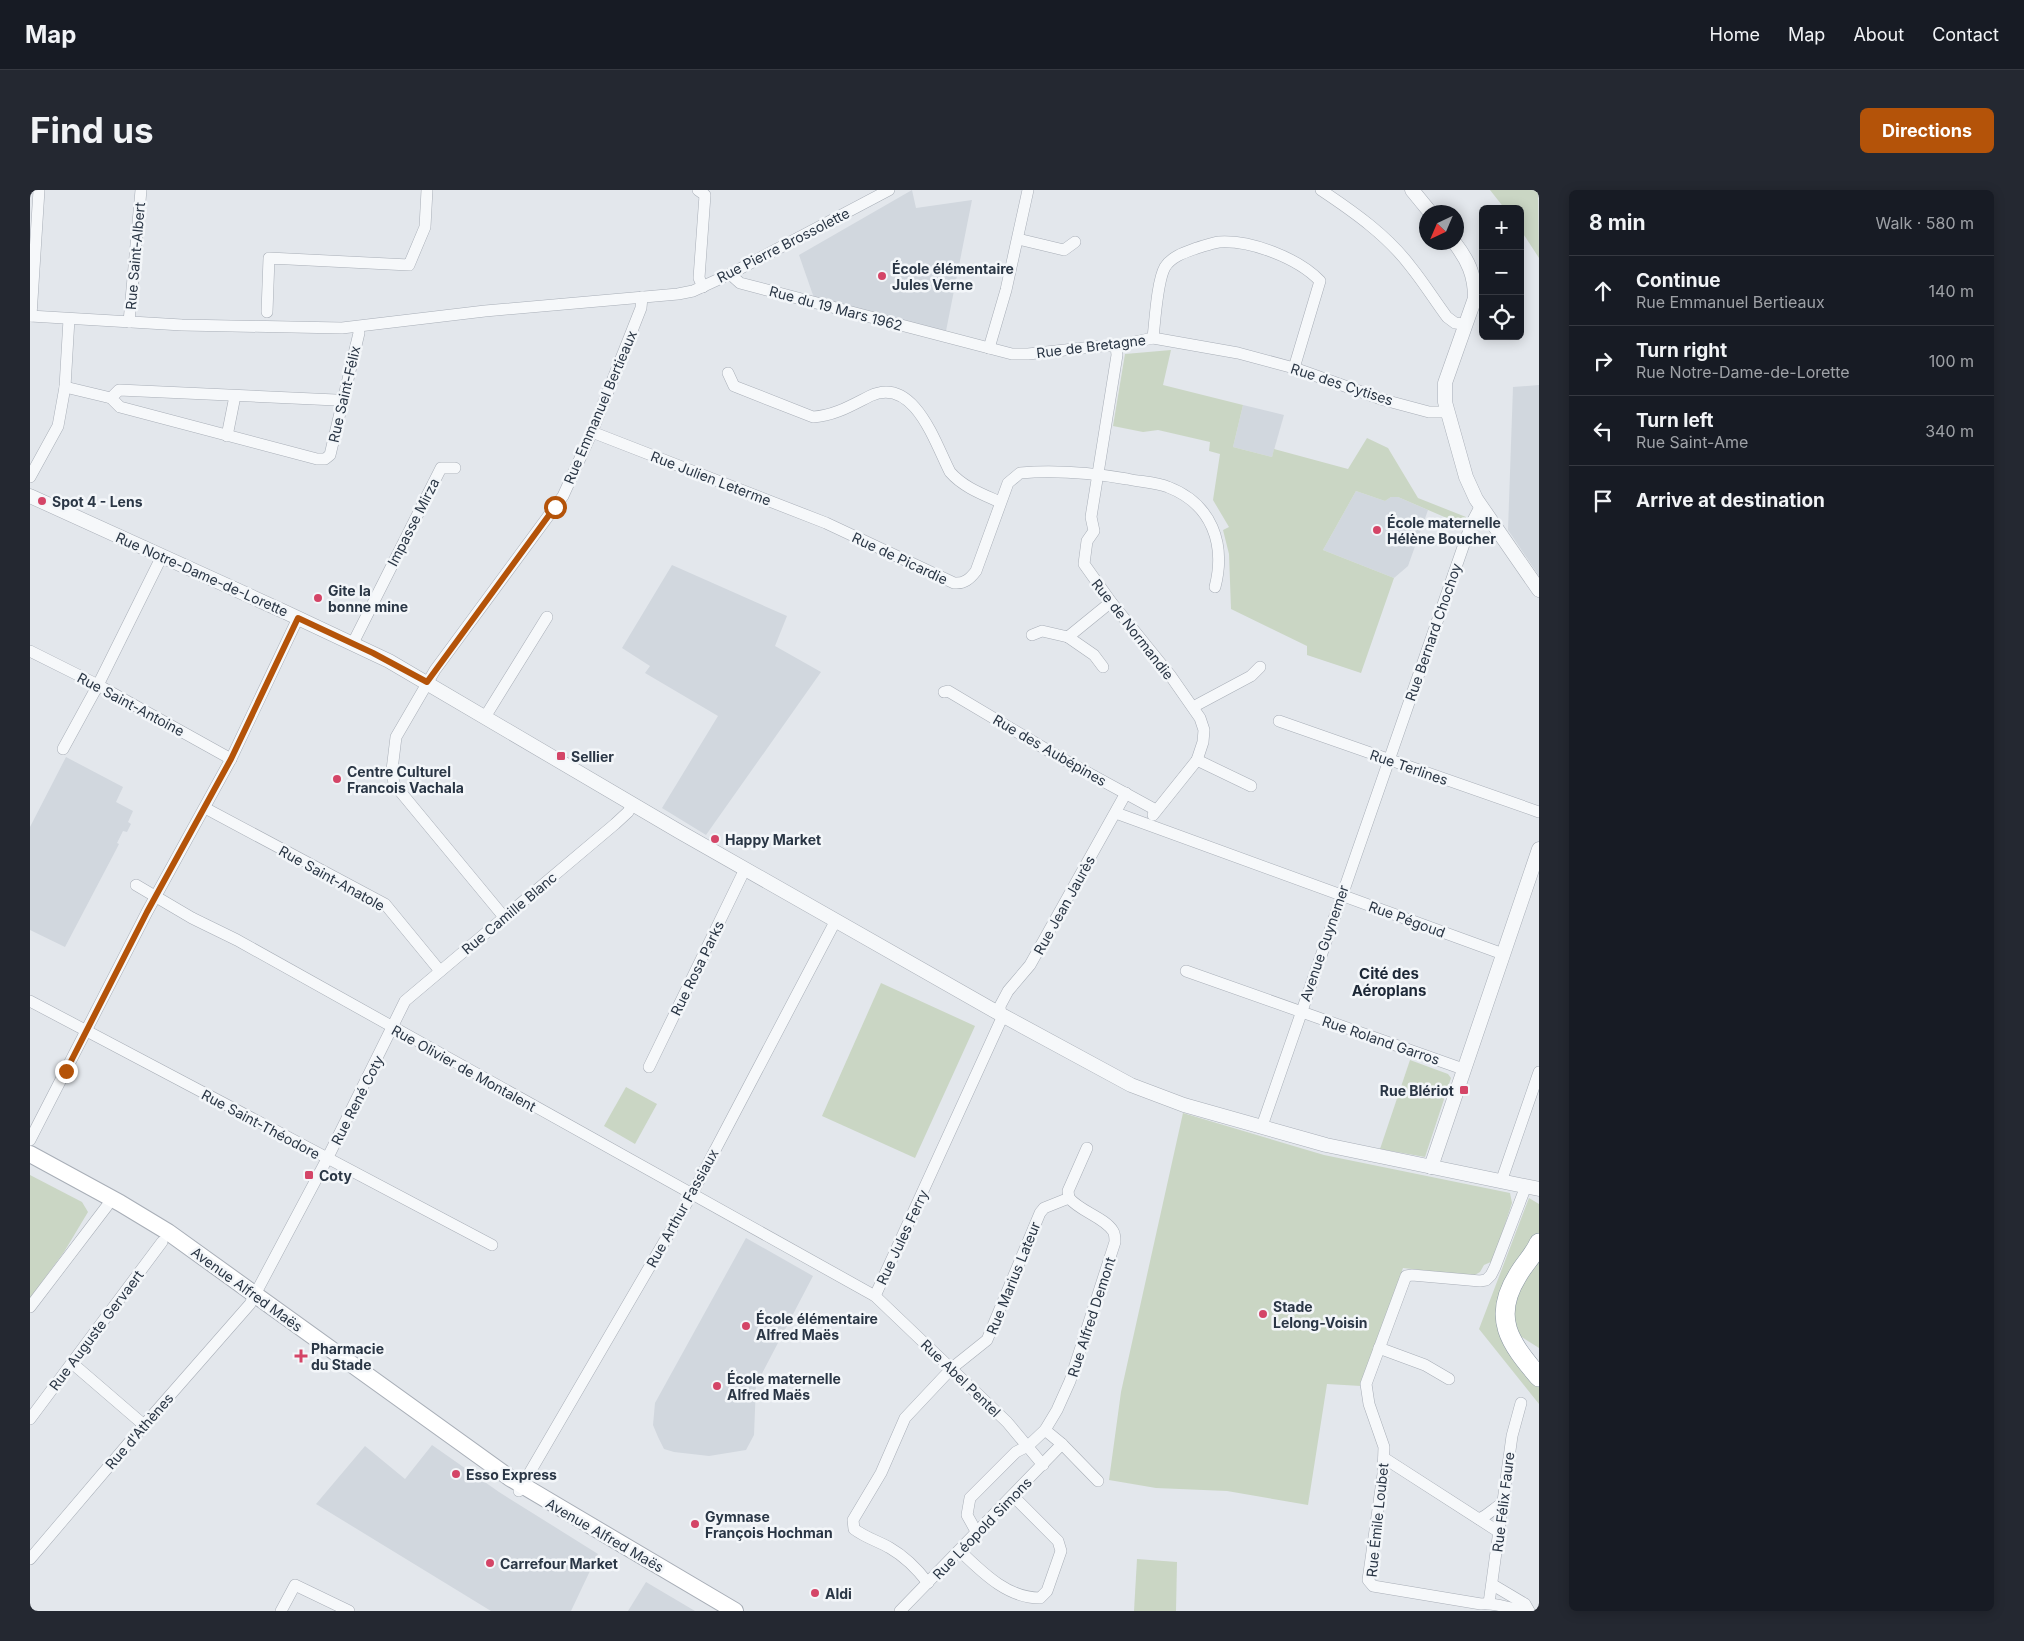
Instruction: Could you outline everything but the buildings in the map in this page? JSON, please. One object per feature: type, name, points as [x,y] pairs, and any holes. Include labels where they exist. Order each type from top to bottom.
[{"type":"highway","points":[[1538,1247],[1519,1273],[1506,1298],[1504,1316],[1511,1338],[1520,1355],[1539,1377]]},
{"type":"highway","points":[[1511,1338],[1526,1350],[1539,1355]]},
{"type":"main road","name":"Avenue Alfred Maës","points":[[30,1154],[136,1212],[480,1468],[520,1488],[735,1611]]},
{"type":"main road","name":"Avenue Alfred Maës","points":[[30,1164],[107,1206],[253,1299]]},
{"type":"main road","name":"Avenue Alfred Maës","points":[[520,1488],[715,1611]]},
{"type":"street","points":[[31,316],[39,190]]},
{"type":"street","name":"Rue Saint-Albert","points":[[129,322],[141,190]]},
{"type":"street","points":[[267,312],[269,258],[409,265],[424,227],[427,190]]},
{"type":"street","name":"Rue Pierre Brossolette","points":[[31,316],[240,327],[358,327],[485,311],[687,292],[730,274],[889,190]]},
{"type":"street","points":[[989,348],[1018,238],[1028,190]]},
{"type":"street","points":[[1322,190],[1356,214],[1390,244],[1411,266],[1447,317],[1454,323],[1464,324]]},
{"type":"street","points":[[1412,190],[1424,205]]},
{"type":"street","points":[[703,192],[700,278],[703,286]]},
{"type":"street","points":[[1018,238],[1064,250],[1075,242]]},
{"type":"street","points":[[1153,338],[1161,280],[1165,267],[1184,252],[1219,242],[1247,244],[1273,251],[1313,274],[1320,281],[1294,368]]},
{"type":"street","points":[[1459,250],[1471,267],[1475,284],[1475,298],[1464,324],[1445,383],[1444,392],[1447,412],[1466,477],[1480,507],[1539,590]]},
{"type":"street","name":"Rue du 19 Mars 1962","points":[[730,274],[740,283],[945,336]]},
{"type":"street","name":"Rue Emmanuel Bertieaux","points":[[504,917],[394,784],[392,770],[396,737],[427,682],[563,496],[592,432],[641,308],[642,297]]},
{"type":"street","points":[[30,477],[58,426],[65,387],[69,319]]},
{"type":"street","name":"Rue Saint-Félix","points":[[227,436],[318,459],[326,459],[330,455],[359,333],[358,327]]},
{"type":"street","name":"Rue de Bretagne","points":[[945,336],[1012,354],[1116,346],[1153,338],[1238,352]]},
{"type":"street","name":"Rue de Normandie","points":[[1116,346],[1117,355],[1091,517],[1094,531],[1087,541],[1084,564],[1111,602],[1170,675],[1200,718],[1204,730],[1203,742],[1197,760]]},
{"type":"street","name":"Rue des Cytises","points":[[1238,352],[1294,368],[1379,398],[1429,412],[1447,412]]},
{"type":"street","points":[[728,374],[734,386],[813,417],[827,416],[876,393],[889,392],[902,397],[912,402],[920,412],[950,472],[956,479],[966,486],[1000,502]]},
{"type":"street","points":[[65,387],[111,398],[120,407],[227,436],[235,396]]},
{"type":"street","points":[[111,398],[119,390],[336,400],[342,402]]},
{"type":"street","name":"Rue Julien Leterme","points":[[592,432],[830,525]]},
{"type":"street","name":"Impasse Mirza","points":[[353,643],[441,468],[455,468]]},
{"type":"street","name":"Rue de Picardie","points":[[830,525],[954,583],[961,583],[970,579],[976,571],[1008,483],[1020,473],[1098,474],[1167,486],[1186,496],[1202,510],[1212,526],[1220,556],[1220,570],[1215,587]]},
{"type":"street","name":"Rue Notre-Dame-de-Lorette","points":[[30,496],[353,643],[427,682],[484,718],[632,805],[1000,1014],[1080,1058],[1154,1095],[1184,1106],[1326,1145],[1532,1188]]},
{"type":"street","name":"Rue Bernard Chochoy","points":[[1388,759],[1471,524],[1480,507]]},
{"type":"street","points":[[63,750],[98,685],[162,556]]},
{"type":"street","points":[[1068,637],[1111,602]]},
{"type":"street","points":[[484,718],[547,617]]},
{"type":"street","points":[[30,1140],[156,896],[231,759],[298,618]]},
{"type":"street","points":[[1032,635],[1042,631],[1068,637],[1094,655],[1103,667]]},
{"type":"street","name":"Rue Saint-Antoine","points":[[30,651],[98,685],[231,759]]},
{"type":"street","points":[[1193,707],[1251,676],[1260,667]]},
{"type":"street","name":"Rue des Aubépines","points":[[944,692],[948,691],[1156,810]]},
{"type":"street","name":"Rue Terlines","points":[[1279,721],[1539,812]]},
{"type":"street","name":"Avenue Guynemer","points":[[1262,1126],[1388,759]]},
{"type":"street","points":[[1149,825],[1156,810],[1197,760],[1252,786]]},
{"type":"street","name":"Rue Jean Jaurès","points":[[1000,1014],[1000,1006],[1008,991],[1030,965],[1126,793]]},
{"type":"street","name":"Rue Camille Blanc","points":[[392,1027],[406,1001],[628,812],[632,805]]},
{"type":"street","name":"Rue Saint-Anatole","points":[[205,808],[385,904],[440,971]]},
{"type":"street","name":"Rue Pégoud","points":[[1116,813],[1503,954]]},
{"type":"street","points":[[1431,1167],[1503,954],[1535,876],[1539,850]]},
{"type":"street","name":"Rue Rosa Parks","points":[[649,1067],[745,869]]},
{"type":"street","name":"Rue Olivier de Montalent","points":[[136,885],[192,918],[237,940],[692,1194]]},
{"type":"street","name":"Rue Arthur Fassiaux","points":[[520,1488],[692,1194],[836,920]]},
{"type":"street","name":"Rue Roland Garros","points":[[1186,971],[1463,1069]]},
{"type":"street","name":"Rue Saint-Théodore","points":[[30,1001],[492,1245]]},
{"type":"street","name":"Rue Jules Ferry","points":[[692,1194],[875,1296],[1001,1020],[1000,1014]]},
{"type":"street","name":"Rue René Coty","points":[[253,1299],[327,1159],[392,1027]]},
{"type":"street","points":[[1501,1182],[1539,1072]]},
{"type":"street","points":[[1069,1198],[1068,1191],[1087,1148]]},
{"type":"street","points":[[1449,1378],[1425,1365],[1378,1348],[1406,1276],[1486,1280],[1491,1275],[1532,1188]]},
{"type":"street","name":"Rue Marius Lateur","points":[[928,1583],[908,1562],[891,1548],[864,1537],[854,1529],[853,1520],[880,1473],[905,1418],[952,1368],[987,1340],[1040,1213],[1044,1208],[1069,1198]]},
{"type":"street","name":"Rue Alfred Demont","points":[[977,1533],[967,1515],[970,1498],[1016,1452],[1028,1446],[1044,1430],[1057,1410],[1070,1381],[1115,1242],[1114,1231],[1105,1223],[1076,1206],[1069,1198]]},
{"type":"street","points":[[30,1307],[107,1206]]},
{"type":"street","name":"Rue Auguste Gervaert","points":[[30,1419],[162,1242]]},
{"type":"street","name":"Rue Abel Pentel","points":[[875,1296],[952,1368],[1028,1446],[1043,1465]]},
{"type":"street","name":"Rue d'Athènes","points":[[30,1560],[253,1299]]},
{"type":"street","name":"Rue Émile Loubet","points":[[1378,1348],[1366,1389],[1369,1404],[1381,1434],[1384,1458],[1368,1580],[1373,1586],[1481,1604],[1489,1603],[1519,1610],[1529,1610]]},
{"type":"street","points":[[72,1363],[144,1425]]},
{"type":"street","name":"Rue Félix Faure","points":[[1489,1603],[1493,1585],[1512,1436],[1521,1403]]},
{"type":"street","points":[[1044,1430],[1062,1444],[1098,1481]]},
{"type":"street","name":"Rue Léopold Simons","points":[[900,1611],[1062,1444]]},
{"type":"street","points":[[1384,1458],[1499,1532]]},
{"type":"street","points":[[1383,1474],[1397,1466]]},
{"type":"street","points":[[960,1551],[988,1577],[1008,1590],[1028,1598],[1040,1598],[1047,1591],[1061,1551],[1058,1541],[1013,1496]]},
{"type":"street","points":[[1479,1519],[1490,1515],[1497,1506],[1503,1503]]},
{"type":"street","points":[[281,1611],[295,1585],[349,1611]]},
{"type":"street","name":"Rue Émile Loubet","points":[[1493,1585],[1525,1604],[1529,1610]]},
{"type":"shaded area","name":"École élémentaire Jules Verne","points":[[912,190],[916,208],[972,200],[946,331],[814,298],[799,255]]},
{"type":"shaded area","points":[[1539,385],[1539,576],[1508,530],[1513,387]]},
{"type":"shaded area","points":[[1243,405],[1284,415],[1272,457],[1233,447]]},
{"type":"shaded area","name":"École maternelle Hélène Boucher","points":[[1356,491],[1385,501],[1391,497],[1398,497],[1428,510],[1408,566],[1394,578],[1323,550]]},
{"type":"shaded area","points":[[672,565],[787,616],[775,646],[821,672],[706,835],[662,808],[718,716],[645,673],[650,666],[622,648]]},
{"type":"shaded area","points":[[66,757],[123,787],[116,802],[133,811],[128,822],[131,824],[127,832],[123,831],[117,843],[119,844],[65,947],[30,930],[30,827]]},
{"type":"shaded area","points":[[746,1238],[813,1276],[756,1385],[754,1435],[746,1450],[709,1456],[664,1449],[653,1425],[655,1403]]},
{"type":"shaded area","points":[[432,1445],[499,1492],[598,1554],[571,1611],[491,1611],[316,1504],[365,1446],[405,1479]]},
{"type":"shaded area","points":[[646,1582],[695,1611],[628,1611]]},
{"type":"green space","points":[[1490,190],[1538,190],[1539,258],[1524,235],[1524,205],[1502,205]]},
{"type":"green space","points":[[1171,350],[1163,385],[1243,405],[1233,447],[1272,457],[1274,449],[1348,469],[1367,438],[1388,448],[1418,498],[1466,517],[1463,525],[1398,497],[1391,497],[1385,501],[1356,491],[1323,550],[1394,578],[1361,673],[1307,655],[1307,646],[1231,609],[1229,554],[1223,530],[1229,527],[1213,500],[1220,454],[1209,451],[1210,442],[1158,430],[1143,432],[1113,426],[1125,354]]},
{"type":"green space","points":[[881,983],[975,1026],[915,1158],[822,1116]]},
{"type":"green space","points":[[1410,1060],[1448,1074],[1451,1078],[1425,1157],[1380,1149]]},
{"type":"green space","points":[[626,1087],[657,1104],[635,1144],[604,1126]]},
{"type":"green space","name":"Stade Lelong-Voisin","points":[[1183,1113],[1324,1155],[1510,1193],[1512,1203],[1493,1261],[1484,1265],[1480,1272],[1473,1276],[1403,1268],[1361,1386],[1327,1384],[1308,1505],[1227,1491],[1156,1488],[1109,1480],[1121,1392]]},
{"type":"green space","points":[[30,1175],[82,1202],[88,1212],[64,1252],[30,1298]]},
{"type":"green space","points":[[1529,1198],[1539,1204],[1539,1233],[1507,1276],[1496,1306],[1496,1321],[1500,1333],[1539,1383],[1539,1404],[1479,1329]]},
{"type":"green space","points":[[1539,1261],[1539,1348],[1520,1336],[1512,1328],[1510,1308],[1523,1282]]},
{"type":"green space","points":[[1137,1559],[1177,1562],[1176,1611],[1134,1611]]},
{"type":"place","name":"École élémentaire Jules Verne","points":[[882,276]]},
{"type":"place","name":"Spot 4 - Lens","points":[[42,501]]},
{"type":"place","name":"École maternelle Hélène Boucher","points":[[1377,530]]},
{"type":"place","name":"Gite la bonne mine","points":[[318,598]]},
{"type":"place","name":"Sellier","points":[[561,756]]},
{"type":"place","name":"Centre Culturel Francois Vachala","points":[[337,779]]},
{"type":"place","name":"Happy Market","points":[[715,839]]},
{"type":"place","name":"Rue Blériot","points":[[1464,1090]]},
{"type":"place","name":"Coty","points":[[309,1175]]},
{"type":"place","name":"Stade Lelong-Voisin","points":[[1263,1314]]},
{"type":"place","name":"École élémentaire Alfred Maës","points":[[746,1326]]},
{"type":"place","name":"Pharmacie du Stade","points":[[301,1356]]},
{"type":"place","name":"École maternelle Alfred Maës","points":[[717,1386]]},
{"type":"place","name":"Esso Express","points":[[456,1474]]},
{"type":"place","name":"Gymnase François Hochman","points":[[695,1524]]},
{"type":"place","name":"Carrefour Market","points":[[490,1563]]},
{"type":"place","name":"Aldi","points":[[815,1593]]},
{"type":"district","name":"Cité des Aéroplans","points":[[1389,982]]},
{"type":"route","points":[[66,1071],[147,912],[231,759],[298,618],[390,661],[427,682],[555,507]]}]
